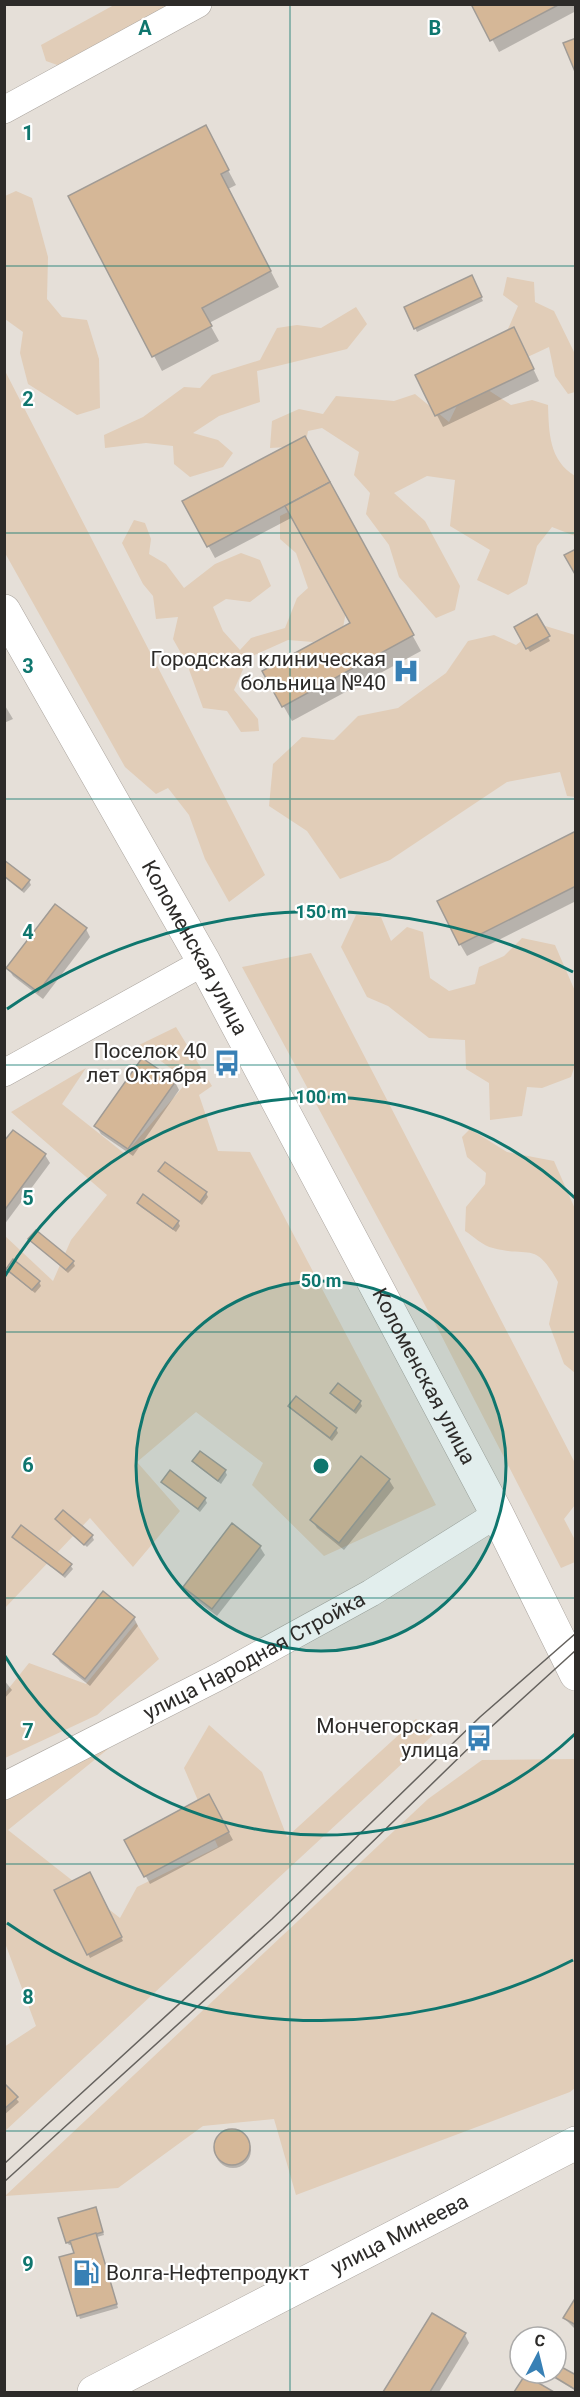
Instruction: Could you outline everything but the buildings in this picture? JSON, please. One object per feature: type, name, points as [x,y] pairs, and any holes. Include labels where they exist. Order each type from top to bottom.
[{"type":"main road","name":"Коломенская улица","points":[[4,610],[204,962],[497,1514],[576,1674]]},
{"type":"main road","name":"улица Минеева","points":[[94,2392],[576,2143]]},
{"type":"street","points":[[4,110],[198,4]]},
{"type":"street","points":[[4,1073],[204,962]]},
{"type":"street","name":"улица Народная Стройка","points":[[4,1786],[220,1676],[371,1593],[497,1514]]},
{"type":"shaded area","points":[[114,5],[170,5],[63,67],[46,61],[41,45]]},
{"type":"shaded area","points":[[16,191],[32,198],[48,257],[47,299],[62,317],[87,320],[99,359],[100,408],[77,415],[28,384],[20,353],[23,332],[5,319],[5,196]]},
{"type":"shaded area","points":[[507,277],[534,282],[535,302],[554,311],[575,354],[575,392],[568,394],[555,376],[549,347],[519,361],[501,345],[518,306],[503,295]]},
{"type":"shaded area","points":[[356,307],[367,324],[347,349],[257,371],[260,402],[219,416],[193,433],[218,440],[233,453],[223,467],[190,477],[174,464],[173,446],[146,443],[105,448],[104,435],[143,417],[184,387],[200,388],[212,375],[260,360],[277,328],[297,325],[321,328]]},
{"type":"shaded area","points":[[4,369],[265,875],[229,902],[205,859],[189,815],[168,788],[156,794],[125,767],[5,553]]},
{"type":"shaded area","points":[[482,386],[511,405],[532,400],[548,405],[550,436],[555,454],[566,470],[575,476],[575,536],[552,527],[537,546],[527,584],[508,595],[477,580],[490,550],[450,526],[455,480],[427,476],[394,493],[425,521],[460,586],[455,610],[436,618],[399,577],[389,545],[366,514],[370,493],[354,475],[359,452],[322,428],[308,431],[305,446],[270,448],[272,421],[299,409],[323,414],[336,396],[394,401],[415,394],[449,422],[461,397]]},
{"type":"shaded area","points":[[294,509],[348,600],[343,628],[313,642],[288,640],[248,658],[234,690],[258,719],[259,731],[241,732],[227,711],[203,708],[187,664],[173,639],[178,617],[156,619],[153,596],[143,584],[122,543],[134,520],[145,523],[151,539],[149,554],[166,564],[184,588],[215,564],[241,553],[260,560],[271,586],[250,602],[226,599],[213,607],[223,631],[240,650],[251,638],[285,628],[297,598],[308,588],[296,553],[280,539],[280,516]]},
{"type":"shaded area","points":[[542,625],[575,635],[575,797],[567,796],[560,772],[507,782],[390,860],[340,879],[307,831],[269,806],[273,764],[302,737],[334,740],[358,716],[398,708],[446,673],[468,641],[494,635],[516,645]]},
{"type":"shaded area","points":[[356,915],[381,917],[391,941],[407,927],[423,932],[430,978],[449,991],[475,984],[479,967],[504,956],[522,938],[555,945],[575,991],[575,1065],[571,1077],[542,1088],[527,1087],[522,1116],[490,1120],[489,1083],[466,1069],[465,1040],[429,1038],[388,1006],[367,997],[341,947]]},
{"type":"shaded area","points":[[311,953],[575,1463],[575,1505],[564,1519],[575,1540],[575,1562],[561,1568],[439,1331],[242,967]]},
{"type":"shaded area","points":[[176,1027],[212,1086],[199,1095],[218,1151],[250,1152],[436,1505],[324,1556],[252,1485],[263,1463],[196,1412],[137,1462],[180,1511],[133,1567],[90,1518],[5,1608],[4,1235],[53,1281],[71,1240],[107,1195],[11,1112],[86,1068],[62,1104],[125,1154],[188,1081],[139,1045]]},
{"type":"shaded area","points":[[470,1129],[507,1152],[554,1161],[575,1209],[575,1373],[564,1364],[549,1324],[558,1282],[550,1269],[537,1255],[489,1247],[465,1231],[466,1207],[485,1184],[486,1173],[467,1157],[462,1137]]},
{"type":"shaded area","points":[[136,1623],[159,1659],[97,1715],[5,1758],[5,1693],[29,1663],[86,1684]]},
{"type":"shaded area","points":[[416,1719],[433,1735],[5,2131],[4,2047],[36,2026],[5,1943],[5,1792],[101,1742],[108,1749],[8,1830],[120,1918],[137,1887],[218,1847],[184,1768],[209,1725],[262,1772],[287,1837]]},
{"type":"shaded area","points":[[575,1759],[576,2087],[570,2092],[296,2195],[274,2119],[203,2126],[118,2188],[5,2196],[428,1799],[482,1760]]},
{"type":"tram line","points":[[4,2164],[272,1919],[480,1717],[576,1633]]},
{"type":"tram line","points":[[4,2182],[283,1929],[479,1738],[576,1650]]},
{"type":"place","name":"Городская клиническая больница №40","points":[[406,671]]},
{"type":"place","name":"Поселок 40 лет Октября","points":[[227,1063]]},
{"type":"place","name":"Мончегорская улица","points":[[479,1738]]},
{"type":"place","name":"Волга-Нефтепродукт","points":[[86,2273]]}]
